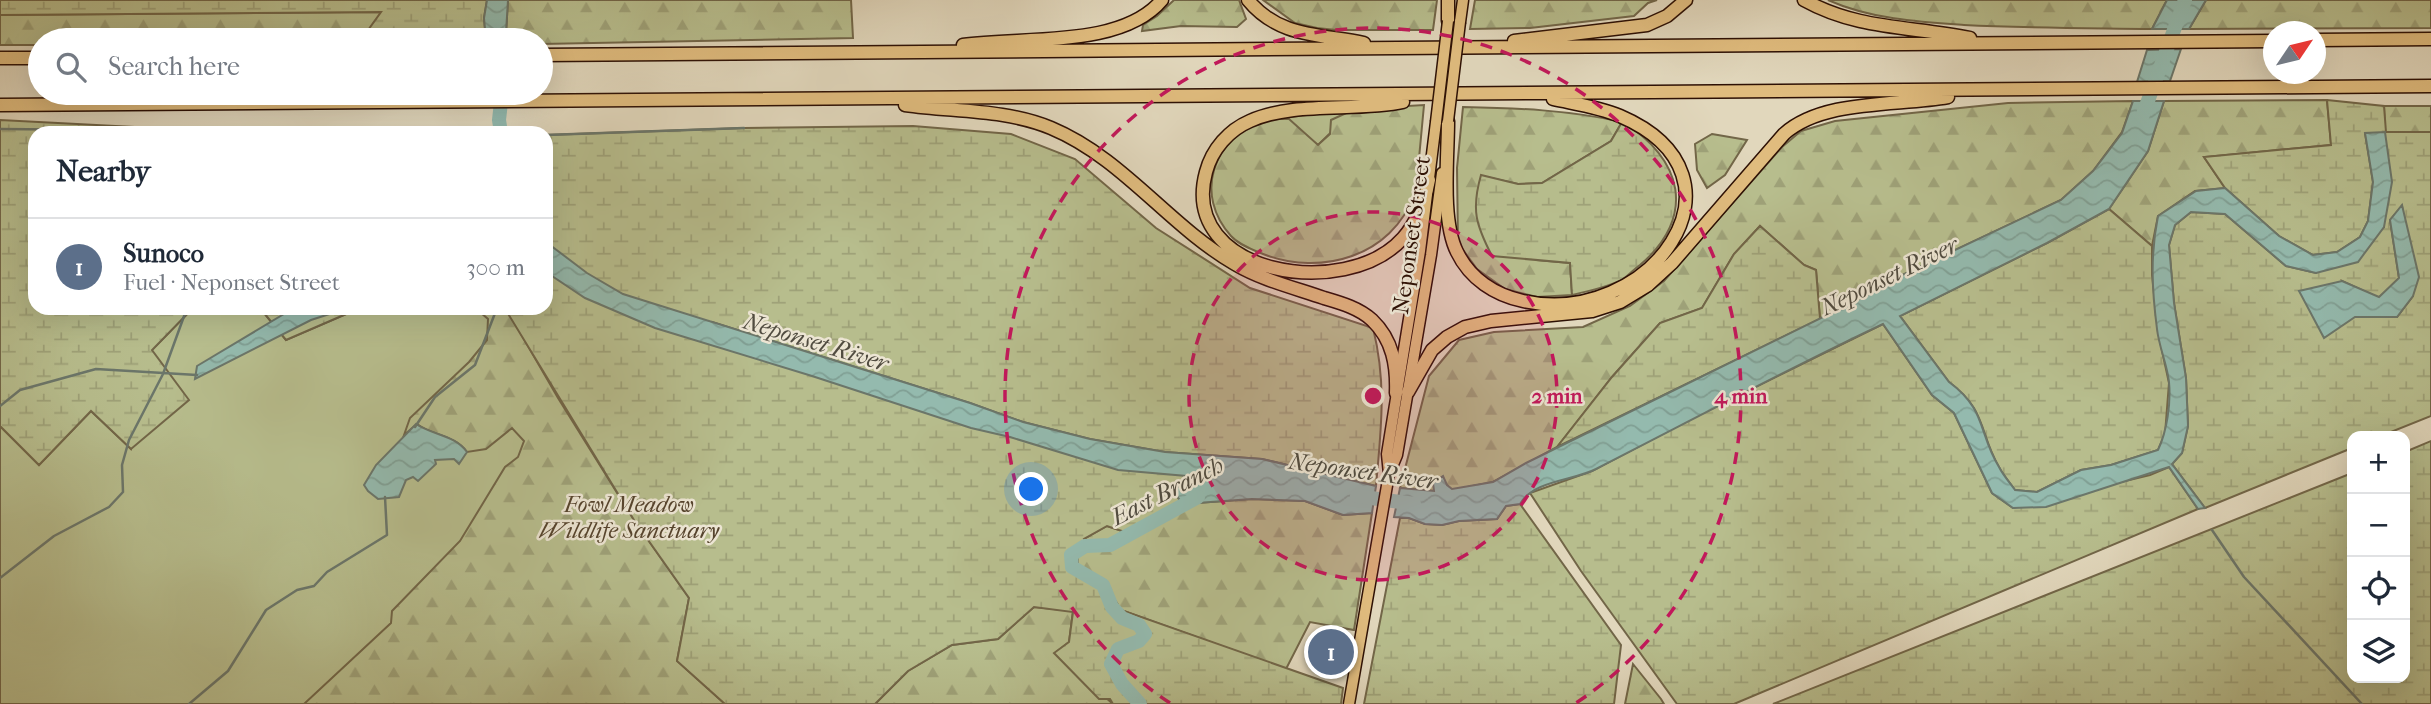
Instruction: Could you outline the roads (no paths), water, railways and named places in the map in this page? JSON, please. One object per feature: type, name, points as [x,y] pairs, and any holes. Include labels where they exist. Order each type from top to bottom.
[{"type":"highway","points":[[920,52],[980,43],[1075,36],[1115,30],[1139,20],[1162,0]]},
{"type":"highway","points":[[1248,0],[1265,17],[1290,30],[1389,48]]},
{"type":"highway","points":[[1449,0],[1454,22]]},
{"type":"highway","points":[[1487,47],[1529,38],[1642,26],[1667,16],[1686,0]]},
{"type":"highway","points":[[1804,0],[1861,23],[1946,33],[1994,43]]},
{"type":"highway","points":[[2326,40],[2431,39]]},
{"type":"highway","points":[[553,55],[2263,41]]},
{"type":"highway","points":[[0,58],[28,58]]},
{"type":"highway","points":[[553,102],[2431,86]]},
{"type":"highway","points":[[1402,392],[1432,350],[1465,327],[1486,321],[1592,312],[1620,302],[1648,285],[1672,263],[1781,138],[1804,119],[1829,110],[1927,100],[1982,90]]},
{"type":"highway","points":[[1442,121],[1449,230],[1456,250],[1471,273],[1497,292],[1534,303],[1564,304],[1602,297],[1639,278],[1657,263],[1670,247],[1683,216],[1684,189],[1681,175],[1676,162],[1664,146],[1633,122],[1593,107],[1529,94]]},
{"type":"highway","points":[[1429,180],[1418,215],[1396,245],[1367,263],[1341,271],[1321,273],[1273,268],[1232,249],[1213,226],[1204,195],[1207,168],[1218,148],[1232,132],[1254,119],[1279,113],[1396,103],[1434,95]]},
{"type":"highway","points":[[859,99],[1012,116],[1042,124],[1075,139],[1104,159],[1235,265],[1353,307],[1368,316],[1385,335],[1391,348],[1402,392]]},
{"type":"highway","points":[[0,105],[28,105]]},
{"type":"main road","name":"Neponset Street","points":[[1349,704],[1389,474],[1387,454],[1431,255],[1442,121],[1454,22],[1463,0]]},
{"type":"main road","name":"Neponset Street","points":[[1402,392],[1429,180],[1442,121]]},
{"type":"water","points":[[487,0],[508,0],[506,28],[485,28]]},
{"type":"water","points":[[2167,0],[2206,0],[2189,29],[2152,29]]},
{"type":"water","points":[[2181,49],[2170,81],[2137,82],[2147,50]]},
{"type":"water","points":[[2133,101],[2164,101],[2148,151],[2109,209],[1900,316],[1949,382],[1970,402],[1992,455],[2015,490],[2037,492],[2081,470],[2111,465],[2158,450],[2166,426],[2169,390],[2154,301],[2153,259],[2158,216],[2196,191],[2225,188],[2279,236],[2313,255],[2337,252],[2360,237],[2368,221],[2373,182],[2365,133],[2385,132],[2392,182],[2384,227],[2358,262],[2316,273],[2286,266],[2225,214],[2191,212],[2175,225],[2169,245],[2174,303],[2186,378],[2188,426],[2182,453],[2172,464],[2205,508],[2198,509],[2169,467],[2046,507],[2013,508],[1992,493],[1954,413],[1932,395],[1883,324],[1596,469],[1535,490],[1520,504],[1506,506],[1497,519],[1459,521],[1442,525],[1394,517],[1400,488],[1434,491],[1433,483],[1443,476],[1452,489],[1493,482],[1526,463],[1868,295],[1881,285],[2061,200],[2093,171],[2122,133]]},
{"type":"water","points":[[2402,205],[2419,277],[2413,296],[2397,317],[2355,317],[2324,338],[2299,291],[2342,281],[2379,297],[2399,278],[2390,220]]},
{"type":"water","points":[[553,247],[587,273],[623,294],[1023,422],[1090,439],[1165,452],[1262,459],[1376,486],[1372,513],[1343,515],[1305,501],[1252,499],[1183,504],[1172,490],[1198,477],[1118,470],[971,428],[655,328],[585,298],[553,277]]},
{"type":"water","points":[[282,315],[326,315],[311,320],[195,379],[197,366]]},
{"type":"water","points":[[416,424],[456,442],[467,452],[459,464],[454,459],[435,460],[436,464],[418,481],[413,477],[406,480],[399,497],[378,499],[364,485],[376,465]]},
{"type":"waterway","name":"Neponset River","points":[[2142,117],[2185,0]]},
{"type":"waterway","name":"Neponset River","points":[[500,126],[501,105]]},
{"type":"waterway","points":[[553,135],[744,128]]},
{"type":"waterway","points":[[0,129],[28,129]]},
{"type":"waterway","points":[[0,578],[54,536],[109,507],[123,492],[122,465],[129,440],[163,374],[184,315]]},
{"type":"waterway","points":[[415,427],[435,397],[475,365],[494,315]]},
{"type":"waterway","points":[[0,406],[20,390],[96,369],[197,375]]},
{"type":"waterway","name":"Neponset River","points":[[1357,496],[1414,504]]},
{"type":"waterway","points":[[189,704],[228,671],[266,610],[297,590],[314,586],[327,572],[387,535],[385,497]]},
{"type":"waterway","name":"East Branch","points":[[1140,704],[1122,684],[1111,664],[1118,649],[1139,641],[1145,634],[1139,625],[1122,618],[1112,607],[1103,585],[1072,567],[1071,555],[1085,546],[1110,545],[1198,497]]},
{"type":"waterway","points":[[2212,530],[2244,577],[2362,704]]},
{"type":"place","name":"Sunoco","points":[[1331,652]]},
{"type":"park label","name":"Fowl Meadow Wildlife Sanctuary","points":[[629,517]]}]
